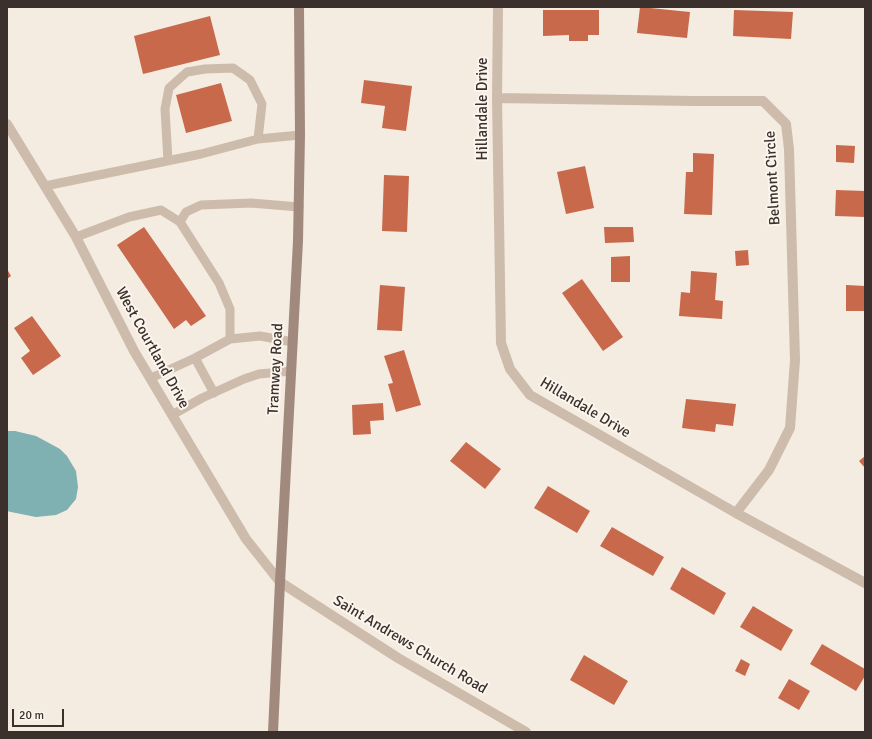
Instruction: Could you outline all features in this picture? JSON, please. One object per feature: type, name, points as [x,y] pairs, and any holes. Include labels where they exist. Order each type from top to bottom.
[{"type":"main road","name":"Tramway Road","points":[[273,732],[298,241],[300,135],[299,7]]},
{"type":"street","name":"Hillandale Drive","points":[[498,7],[497,98],[500,343],[510,369],[530,395],[736,513],[865,583]]},
{"type":"street","name":"Belmont Circle","points":[[497,98],[763,101],[786,124],[789,149],[795,360],[790,428],[769,470],[736,513]]},
{"type":"street","name":"West Courtland Drive","points":[[7,124],[76,237],[134,351],[172,415],[246,539],[280,582]]},
{"type":"street","name":"Saint Andrews Church Road","points":[[280,582],[398,658],[526,732]]},
{"type":"lane","points":[[168,161],[165,109],[169,88],[187,72],[205,69],[233,68],[250,80],[262,104],[258,139]]},
{"type":"lane","points":[[45,186],[201,154],[258,139],[300,135]]},
{"type":"lane","points":[[180,222],[186,212],[201,205],[251,203],[299,207]]},
{"type":"lane","points":[[76,237],[129,217],[161,210],[180,222],[219,283],[230,309],[230,339]]},
{"type":"lane","points":[[151,378],[195,358],[230,339],[260,336],[293,342]]},
{"type":"lane","points":[[195,358],[214,393]]},
{"type":"lane","points":[[172,415],[202,398],[244,379],[259,374],[291,371]]},
{"type":"water","points":[[7,431],[15,431],[36,436],[60,449],[67,456],[76,471],[78,487],[76,499],[67,510],[56,515],[36,517],[7,511]]},
{"type":"building","points":[[640,7],[690,12],[687,38],[637,33]]},
{"type":"building","points":[[543,10],[599,10],[599,35],[588,35],[588,41],[569,41],[569,35],[543,36]]},
{"type":"building","points":[[734,10],[793,12],[791,39],[733,36]]},
{"type":"building","points":[[210,16],[220,55],[143,74],[134,36]]},
{"type":"building","points":[[364,80],[412,86],[406,131],[382,128],[385,106],[361,103]]},
{"type":"building","points":[[221,83],[232,121],[186,133],[176,95]]},
{"type":"building","points":[[836,145],[855,146],[854,163],[836,162]]},
{"type":"building","points":[[693,153],[714,154],[712,215],[684,214],[686,172],[693,172]]},
{"type":"building","points":[[585,166],[594,208],[566,214],[557,172]]},
{"type":"building","points":[[384,175],[409,176],[407,232],[382,231]]},
{"type":"building","points":[[836,190],[865,191],[865,217],[835,216]]},
{"type":"building","points":[[144,227],[206,316],[191,326],[186,320],[174,329],[117,245]]},
{"type":"building","points":[[604,227],[633,227],[634,242],[605,243]]},
{"type":"building","points":[[748,250],[749,265],[736,266],[735,251]]},
{"type":"building","points":[[630,256],[630,282],[611,282],[611,257]]},
{"type":"building","points":[[7,269],[11,276],[7,279]]},
{"type":"building","points":[[691,271],[717,273],[715,300],[723,301],[722,319],[679,316],[681,292],[690,293]]},
{"type":"building","points":[[582,279],[623,337],[603,351],[562,293]]},
{"type":"building","points":[[380,285],[405,287],[402,331],[377,330]]},
{"type":"building","points":[[846,285],[865,286],[865,311],[846,311]]},
{"type":"building","points":[[32,316],[61,356],[33,375],[21,358],[30,351],[14,328]]},
{"type":"building","points":[[404,350],[421,405],[396,412],[388,384],[393,383],[384,356]]},
{"type":"building","points":[[686,399],[736,404],[733,426],[716,424],[715,432],[682,428]]},
{"type":"building","points":[[383,403],[384,420],[370,421],[371,434],[353,435],[352,405]]},
{"type":"building","points":[[466,442],[501,469],[485,489],[450,461]]},
{"type":"building","points":[[865,456],[865,468],[859,461]]},
{"type":"building","points":[[548,486],[590,511],[577,533],[534,508]]},
{"type":"building","points":[[612,527],[664,557],[653,576],[600,546]]},
{"type":"building","points":[[682,567],[726,593],[714,615],[670,589]]},
{"type":"building","points":[[753,606],[793,630],[781,651],[740,627]]},
{"type":"building","points":[[822,644],[865,669],[865,676],[856,691],[810,664]]},
{"type":"building","points":[[584,655],[628,681],[614,705],[570,680]]},
{"type":"building","points":[[741,659],[750,664],[745,676],[735,671]]},
{"type":"building","points":[[789,679],[810,691],[799,710],[778,698]]}]
